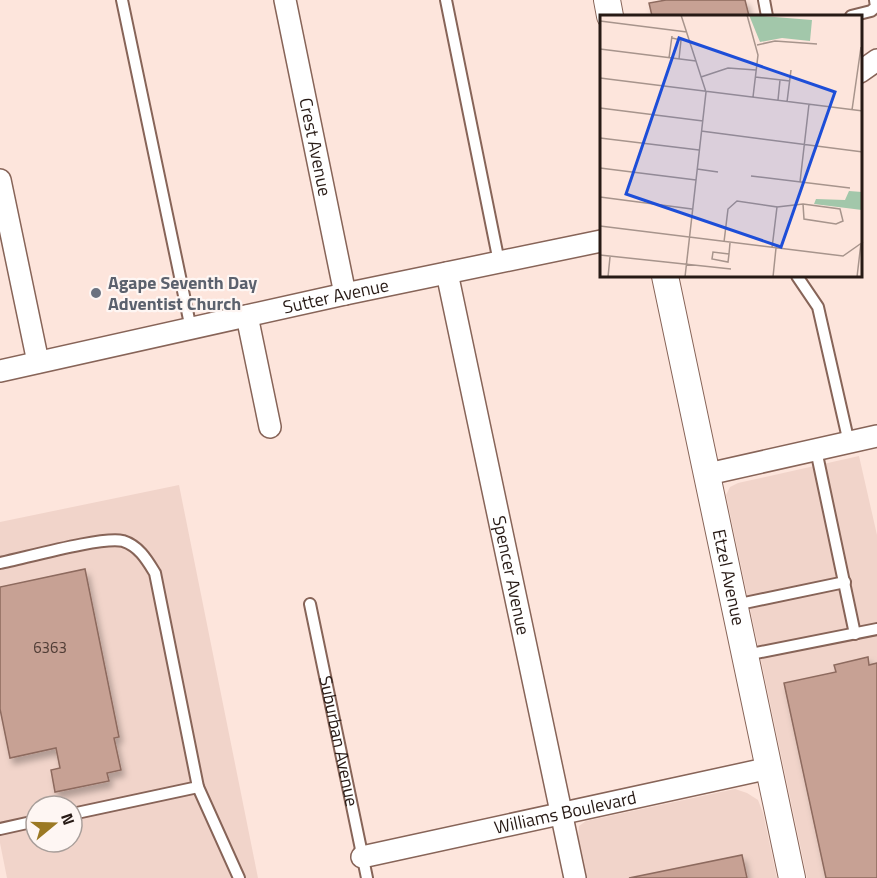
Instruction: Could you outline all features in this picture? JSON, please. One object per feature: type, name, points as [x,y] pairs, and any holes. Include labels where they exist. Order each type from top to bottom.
[{"type":"street","name":"Crest Avenue","points":[[285,0],[345,294]]},
{"type":"street","points":[[607,0],[610,15]]},
{"type":"street","points":[[862,71],[877,60]]},
{"type":"street","points":[[0,180],[38,362]]},
{"type":"street","name":"Sutter Avenue","points":[[0,371],[345,294],[600,241]]},
{"type":"street","name":"Spencer Avenue","points":[[447,273],[575,878]]},
{"type":"street","name":"Etzel Avenue","points":[[665,278],[792,878]]},
{"type":"street","points":[[247,316],[270,427]]},
{"type":"street","points":[[708,474],[877,436]]},
{"type":"street","name":"Williams Boulevard","points":[[362,857],[563,815],[770,768]]},
{"type":"lane","points":[[122,0],[191,330]]},
{"type":"lane","points":[[446,0],[499,262]]},
{"type":"lane","points":[[764,0],[767,15]]},
{"type":"lane","points":[[855,15],[871,11],[876,7],[875,0]]},
{"type":"lane","points":[[798,278],[818,307],[849,443]]},
{"type":"lane","points":[[816,450],[855,634]]},
{"type":"lane","points":[[0,563],[100,542],[123,541],[141,551],[155,573],[198,788],[239,878]]},
{"type":"lane","points":[[735,605],[844,582]]},
{"type":"lane","name":"Suburban Avenue","points":[[310,604],[367,878]]},
{"type":"lane","points":[[746,655],[877,629]]},
{"type":"lane","points":[[84,812],[198,788]]},
{"type":"lane","points":[[0,829],[24,824]]},
{"type":"shaded area","points":[[859,456],[877,535],[877,878],[807,878],[726,495],[730,487],[738,483]]},
{"type":"shaded area","points":[[179,485],[258,878],[7,878],[0,843],[0,522]]},
{"type":"shaded area","points":[[735,789],[758,800],[777,878],[586,878],[578,839],[579,826],[586,821]]},
{"type":"building","points":[[666,0],[745,0],[749,15],[652,15],[649,3]]},
{"type":"building","points":[[85,569],[119,737],[114,738],[121,770],[107,773],[109,781],[55,792],[51,770],[60,768],[56,748],[10,758],[0,709],[0,587]]},
{"type":"building","points":[[868,657],[869,665],[877,663],[877,878],[826,878],[784,683],[836,672],[834,665]]},
{"type":"building","points":[[742,855],[747,878],[629,878]]},
{"type":"place","name":"Agape Seventh Day Adventist Church","points":[[96,293]]}]
